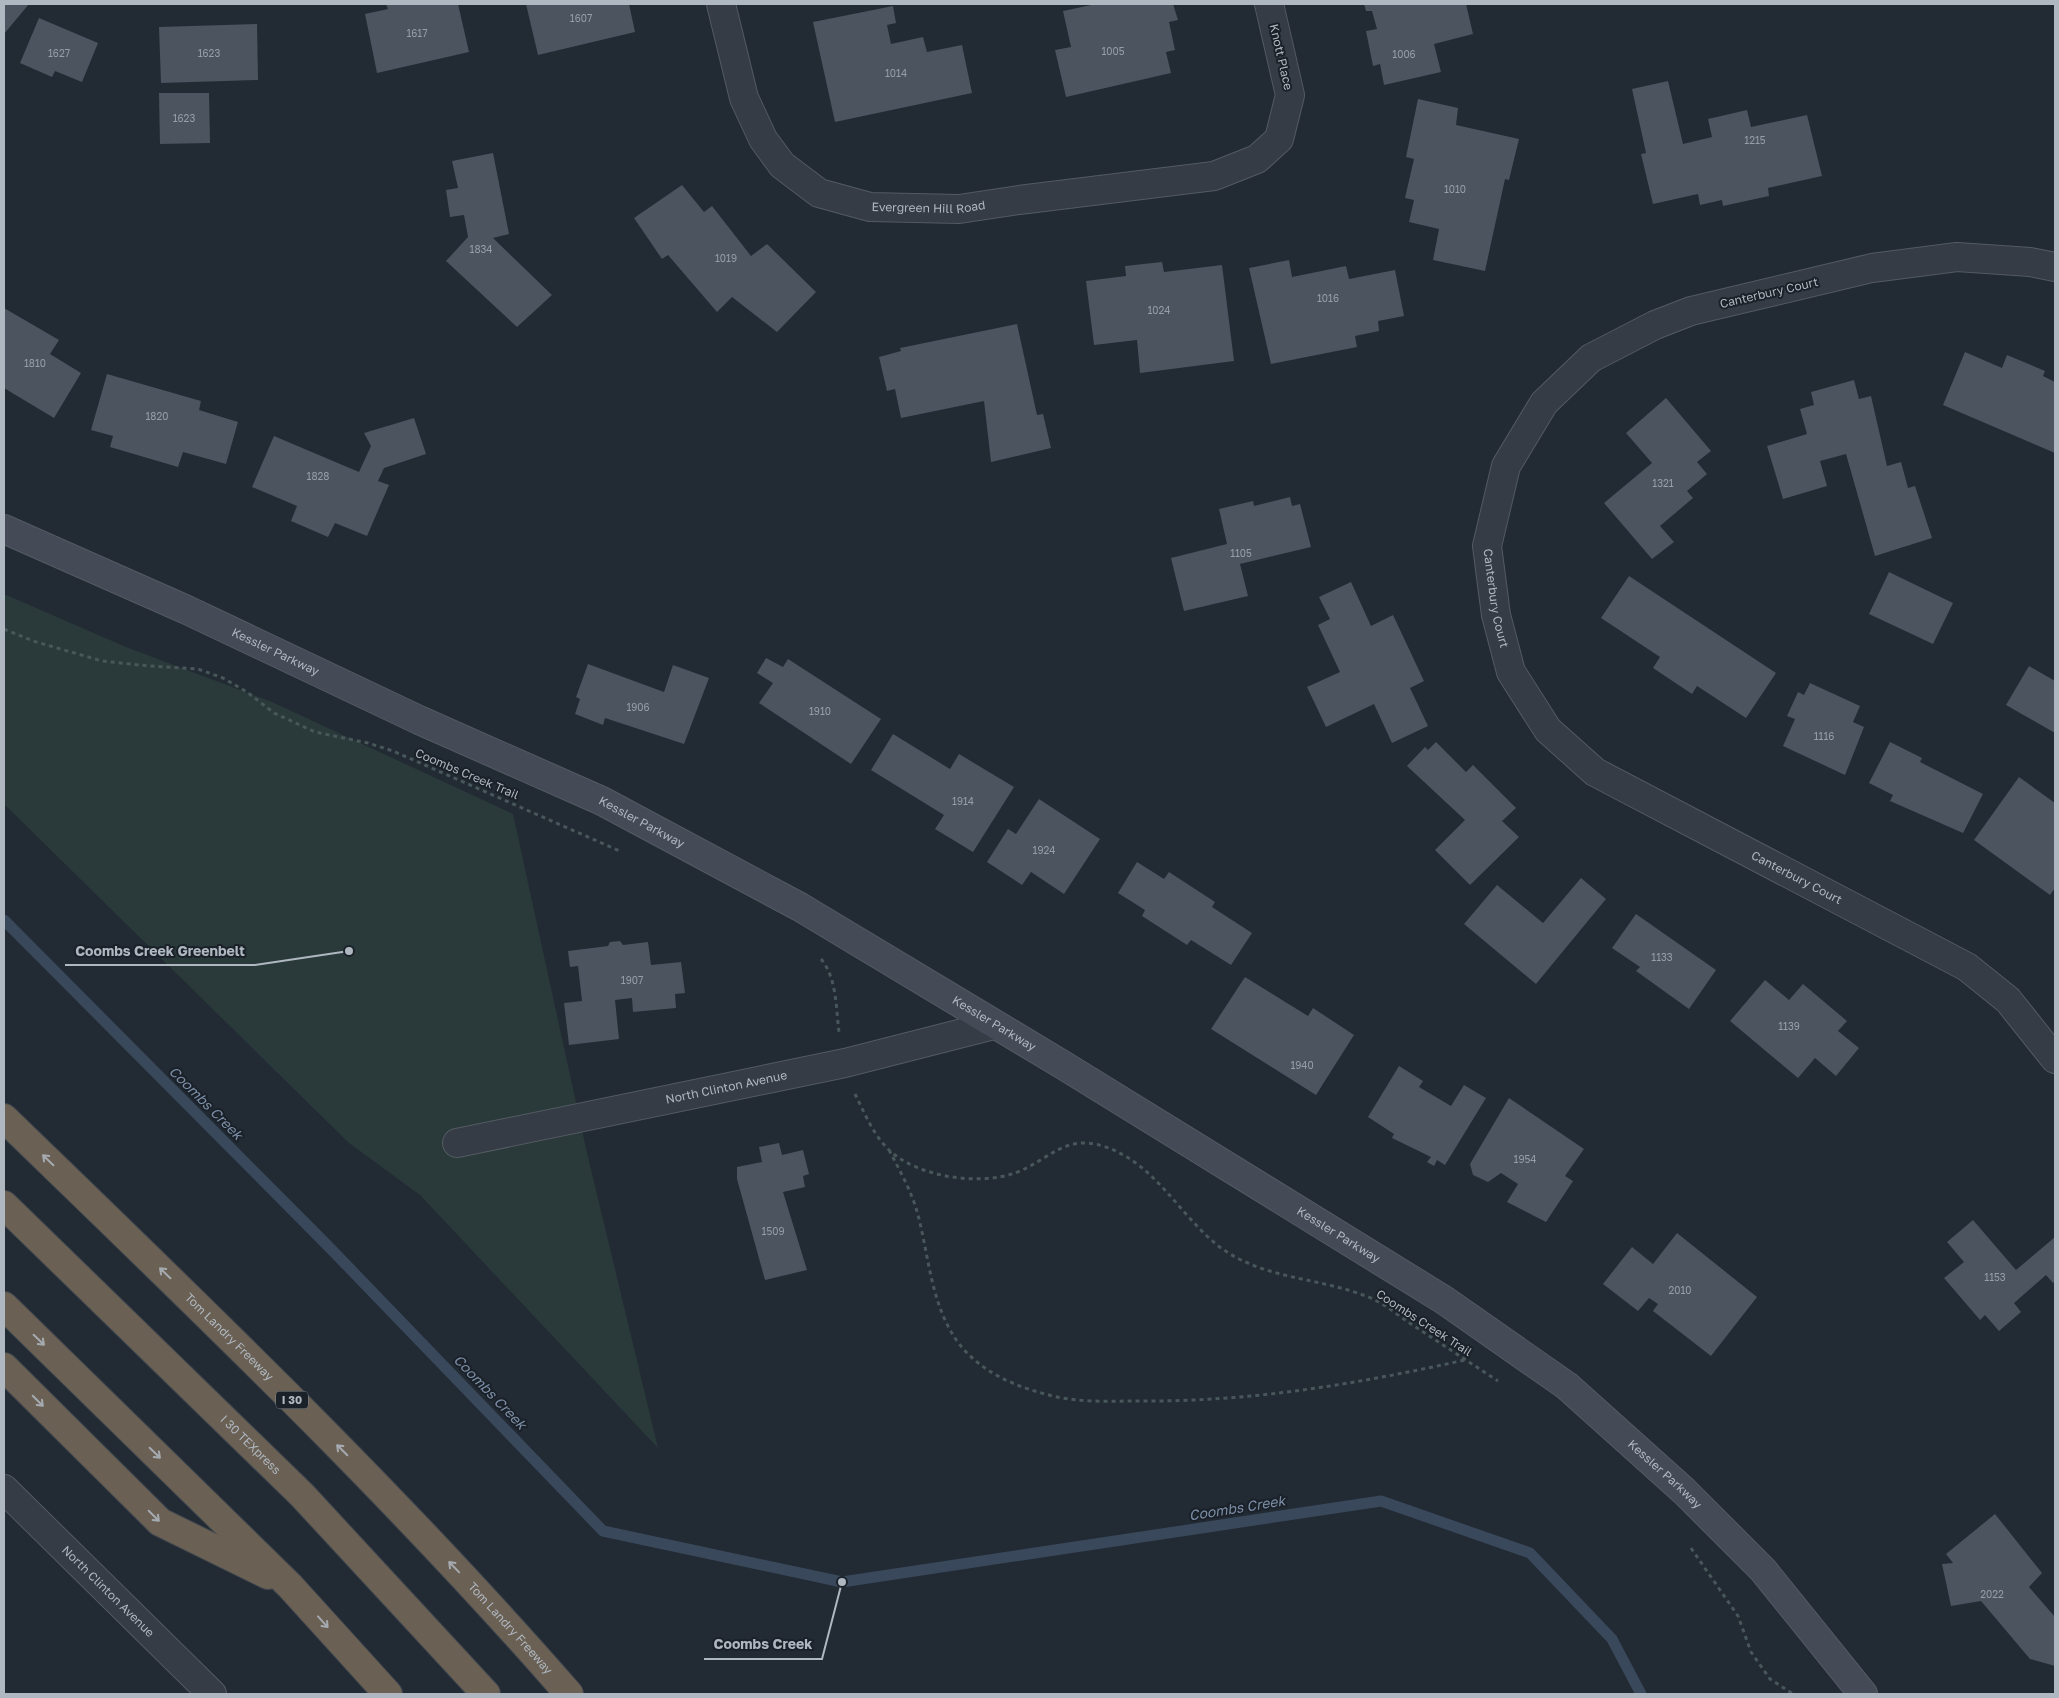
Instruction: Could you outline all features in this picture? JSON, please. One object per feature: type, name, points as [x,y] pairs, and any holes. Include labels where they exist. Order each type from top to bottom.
[{"type":"highway","name":"Tom Landry Freeway","points":[[4,1118],[217,1323],[492,1606],[569,1694]]},
{"type":"highway","name":"I 30 TEXpress","points":[[4,1205],[302,1495],[486,1694]]},
{"type":"highway","points":[[4,1306],[290,1586],[388,1694]]},
{"type":"highway","points":[[4,1367],[160,1522],[290,1586]]},
{"type":"street","name":"Evergreen Hill Road","points":[[721,4],[744,98],[763,139],[782,165],[819,193],[870,207],[960,209],[1214,176],[1257,159]]},
{"type":"street","name":"Knott Place","points":[[1257,159],[1278,138],[1290,94],[1269,4]]},
{"type":"street","name":"Canterbury Court","points":[[2055,267],[2030,262],[1957,258],[1872,268],[1691,312],[1655,324],[1591,358],[1544,403],[1506,466],[1487,546],[1496,615],[1511,672],[1548,730],[1595,772],[1967,967],[2008,1000],[2055,1059]]},
{"type":"street","name":"Kessler Parkway","points":[[4,529],[187,610],[419,720],[602,801],[800,907],[994,1025],[1064,1065],[1444,1300],[1567,1386],[1684,1491],[1763,1570],[1863,1694]]},
{"type":"street","name":"North Clinton Avenue","points":[[456,1143],[845,1063],[994,1025]]},
{"type":"street","name":"North Clinton Avenue","points":[[4,1489],[212,1694]]},
{"type":"path","name":"Coombs Creek Trail","points":[[4,629],[33,641],[102,660],[198,669],[223,678],[247,692],[274,713],[315,732],[368,743],[393,751],[623,852]]},
{"type":"path","points":[[815,954],[829,972],[834,991],[840,1038]]},
{"type":"path","name":"Coombs Creek Trail","points":[[853,1090],[868,1122],[888,1150],[907,1162],[931,1172],[965,1178],[994,1179],[1016,1173],[1073,1143],[1103,1146],[1139,1164],[1221,1248],[1246,1263],[1273,1274],[1344,1289],[1374,1299],[1503,1384]]},
{"type":"path","points":[[888,1150],[907,1184],[918,1214],[938,1304],[946,1324],[958,1342],[982,1367],[1012,1384],[1051,1396],[1100,1401],[1233,1399],[1309,1391],[1380,1379],[1466,1360]]},
{"type":"path","points":[[1686,1542],[1738,1616],[1751,1652],[1770,1679],[1793,1694]]},
{"type":"shaded area","points":[[4,594],[126,647],[272,702],[513,814],[587,1153],[658,1448],[420,1195],[349,1143],[4,804]]},
{"type":"building","points":[[4,4],[29,4],[4,34]]},
{"type":"building","points":[[386,4],[458,4],[469,52],[377,73],[365,14],[388,9]]},
{"type":"building","points":[[526,4],[629,4],[635,32],[538,55]]},
{"type":"building","points":[[1096,4],[1173,4],[1178,20],[1169,22],[1175,50],[1166,52],[1171,73],[1066,97],[1055,50],[1071,47],[1063,11]]},
{"type":"building","points":[[1364,4],[1466,4],[1473,34],[1434,44],[1441,72],[1384,85],[1380,64],[1373,66],[1366,31],[1377,29],[1372,11],[1366,11]]},
{"type":"building","points":[[893,6],[896,23],[887,25],[891,44],[923,37],[927,52],[962,45],[972,93],[835,122],[813,22]]},
{"type":"building","points":[[39,18],[98,43],[82,82],[55,71],[52,77],[20,63]]},
{"type":"building","points":[[257,24],[258,80],[161,83],[159,27]]},
{"type":"building","points":[[1668,81],[1683,144],[1712,137],[1708,119],[1747,110],[1751,127],[1807,115],[1822,176],[1768,188],[1769,196],[1723,206],[1722,200],[1700,205],[1698,194],[1653,204],[1641,154],[1646,153],[1632,89]]},
{"type":"building","points":[[159,93],[209,93],[210,143],[160,144]]},
{"type":"building","points":[[1418,99],[1458,108],[1456,125],[1519,139],[1509,180],[1505,179],[1485,271],[1433,260],[1439,229],[1409,222],[1414,200],[1405,198],[1414,159],[1406,157]]},
{"type":"building","points":[[493,153],[509,234],[493,238],[552,295],[517,327],[446,261],[468,237],[464,215],[450,217],[446,190],[458,188],[452,161]]},
{"type":"building","points":[[682,185],[704,212],[712,206],[751,256],[767,244],[816,292],[777,332],[732,297],[717,312],[668,255],[662,259],[634,218]]},
{"type":"building","points":[[1289,260],[1292,277],[1346,266],[1349,279],[1395,270],[1404,316],[1378,321],[1379,331],[1355,336],[1357,347],[1271,364],[1249,268]]},
{"type":"building","points":[[1162,262],[1164,272],[1222,265],[1234,361],[1140,373],[1137,340],[1094,345],[1086,281],[1126,276],[1125,266]]},
{"type":"building","points":[[4,308],[59,340],[50,354],[81,373],[54,418],[4,388]]},
{"type":"building","points":[[1017,324],[1037,415],[1043,414],[1051,448],[991,462],[984,401],[901,418],[895,389],[887,391],[879,357],[901,351],[900,348]]},
{"type":"building","points":[[1965,352],[2002,368],[2007,355],[2045,371],[2043,376],[2055,382],[2055,453],[1943,405]]},
{"type":"building","points":[[107,374],[201,401],[199,410],[238,422],[226,464],[183,452],[178,467],[110,447],[113,436],[91,430]]},
{"type":"building","points":[[1854,380],[1859,399],[1871,396],[1887,466],[1901,462],[1908,488],[1915,486],[1932,538],[1875,556],[1846,454],[1820,461],[1827,486],[1783,499],[1767,446],[1807,434],[1800,409],[1814,405],[1811,392]]},
{"type":"building","points":[[1666,398],[1711,451],[1697,462],[1707,474],[1687,491],[1693,498],[1660,526],[1674,542],[1652,559],[1604,503],[1652,463],[1626,433]]},
{"type":"building","points":[[414,418],[426,454],[384,468],[378,481],[389,485],[367,536],[335,523],[328,537],[291,521],[297,506],[252,487],[274,436],[359,472],[371,446],[364,433]]},
{"type":"building","points":[[1290,497],[1292,506],[1300,504],[1311,547],[1240,564],[1248,596],[1184,611],[1171,558],[1227,544],[1219,509],[1253,501],[1254,506]]},
{"type":"building","points":[[1889,572],[1953,603],[1933,644],[1869,614]]},
{"type":"building","points":[[1629,576],[1776,673],[1746,718],[1697,686],[1692,694],[1653,668],[1660,657],[1601,618]]},
{"type":"building","points":[[1351,582],[1371,626],[1393,615],[1424,681],[1410,688],[1428,726],[1392,743],[1374,704],[1326,727],[1307,687],[1340,672],[1318,625],[1330,619],[1319,597]]},
{"type":"building","points":[[766,658],[783,667],[788,659],[881,719],[851,764],[759,703],[773,683],[757,673]]},
{"type":"building","points":[[588,664],[664,692],[673,665],[709,678],[684,744],[605,718],[603,725],[575,714],[580,699],[576,697]]},
{"type":"building","points":[[2029,666],[2055,681],[2055,733],[2006,705]]},
{"type":"building","points":[[1810,683],[1860,706],[1853,722],[1864,727],[1845,775],[1783,746],[1795,719],[1787,716],[1798,692],[1804,695]]},
{"type":"building","points":[[893,734],[950,769],[959,754],[1014,787],[973,852],[935,829],[944,815],[871,770]]},
{"type":"building","points":[[1436,742],[1466,772],[1473,765],[1516,808],[1502,821],[1519,837],[1470,885],[1435,850],[1465,820],[1407,766],[1425,747],[1428,750]]},
{"type":"building","points":[[1890,742],[1922,758],[1920,762],[1983,794],[1963,833],[1890,801],[1893,795],[1869,783]]},
{"type":"building","points":[[2019,777],[2055,803],[2055,888],[2050,895],[1974,840]]},
{"type":"building","points":[[1039,799],[1100,839],[1064,894],[1031,872],[1022,885],[987,862],[1008,829],[1016,834]]},
{"type":"building","points":[[1137,862],[1164,879],[1169,872],[1215,902],[1212,907],[1252,933],[1231,965],[1191,940],[1187,945],[1142,916],[1145,910],[1118,893]]},
{"type":"building","points":[[1581,878],[1606,899],[1536,984],[1464,924],[1497,885],[1543,923]]},
{"type":"building","points":[[1636,914],[1716,970],[1689,1009],[1636,971],[1640,967],[1612,948]]},
{"type":"building","points":[[620,941],[623,945],[648,942],[651,965],[681,962],[685,993],[675,994],[676,1008],[633,1012],[632,998],[615,1000],[619,1039],[569,1045],[564,1003],[582,1001],[578,966],[570,967],[568,951],[608,946],[610,942]]},
{"type":"building","points":[[1245,977],[1308,1016],[1313,1008],[1354,1035],[1316,1095],[1211,1029]]},
{"type":"building","points":[[1765,980],[1789,1000],[1803,984],[1847,1021],[1838,1031],[1859,1048],[1836,1076],[1815,1058],[1798,1078],[1730,1021]]},
{"type":"building","points":[[1399,1066],[1423,1081],[1419,1087],[1451,1106],[1464,1085],[1486,1098],[1445,1165],[1437,1160],[1434,1166],[1427,1162],[1431,1157],[1392,1138],[1394,1134],[1368,1117]]},
{"type":"building","points":[[1509,1098],[1584,1149],[1565,1176],[1573,1181],[1546,1222],[1507,1202],[1518,1184],[1501,1173],[1488,1182],[1473,1175],[1470,1164]]},
{"type":"building","points":[[779,1143],[782,1155],[803,1150],[809,1174],[803,1176],[805,1187],[783,1192],[807,1270],[765,1280],[737,1179],[737,1167],[762,1162],[759,1147]]},
{"type":"building","points":[[1973,1220],[2016,1270],[2055,1237],[2055,1281],[2053,1283],[2046,1275],[2014,1303],[2021,1312],[1999,1331],[1985,1315],[1980,1320],[1944,1278],[1964,1262],[1947,1242]]},
{"type":"building","points":[[1677,1233],[1757,1297],[1711,1356],[1653,1311],[1658,1304],[1649,1298],[1638,1311],[1603,1284],[1632,1247],[1653,1264]]},
{"type":"building","points":[[1995,1514],[2042,1573],[2029,1587],[2055,1617],[2055,1666],[2030,1659],[1981,1601],[1951,1606],[1942,1564],[1953,1563],[1946,1554]]},
{"type":"waterway","name":"Coombs Creek","points":[[4,920],[330,1248],[603,1531],[842,1582],[1381,1501],[1530,1553],[1612,1639],[1641,1694]]},
{"type":"place","name":"Coombs Creek Greenbelt","points":[[349,951]]},
{"type":"place","name":"Coombs Creek","points":[[842,1582]]}]
